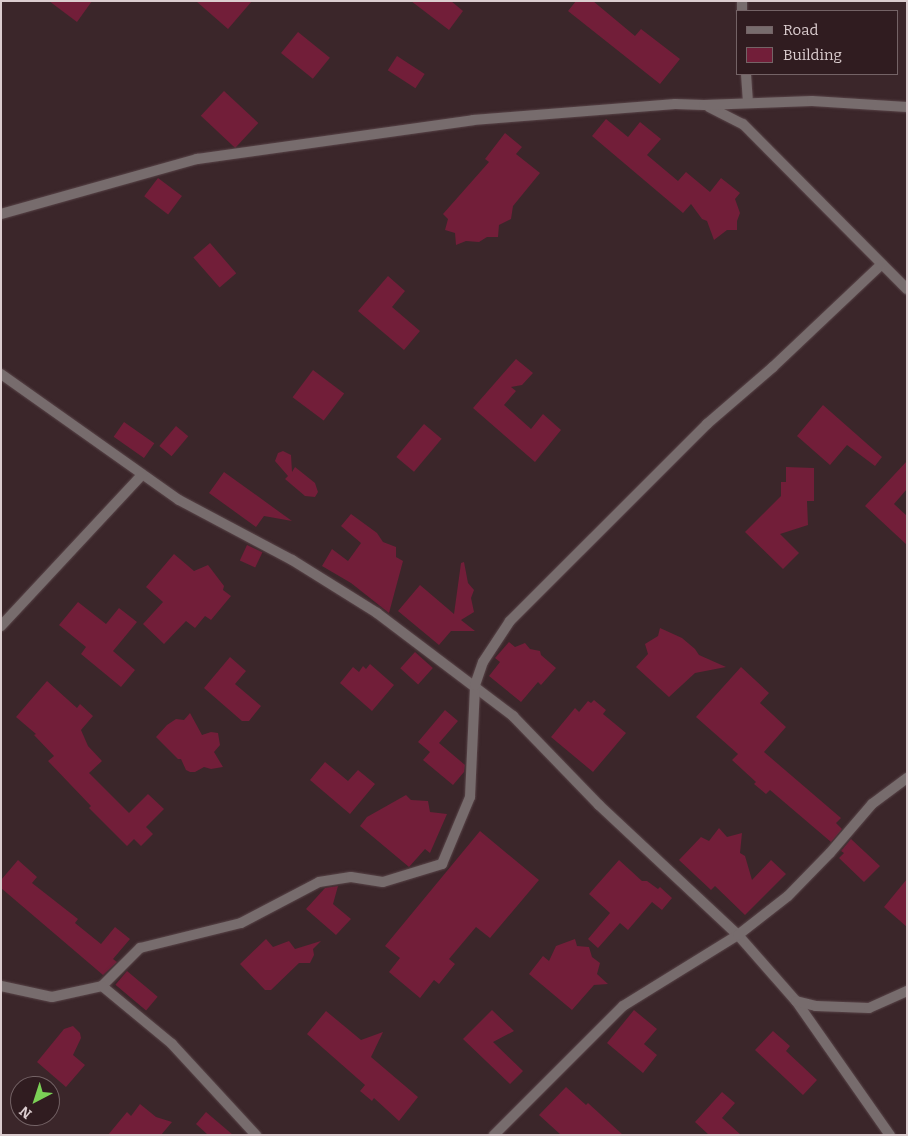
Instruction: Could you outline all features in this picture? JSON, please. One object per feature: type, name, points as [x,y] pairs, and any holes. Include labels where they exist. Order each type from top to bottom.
[{"type":"street","points":[[746,75],[748,103]]},
{"type":"street","points":[[1,214],[197,159],[472,120],[675,104],[704,105],[812,101],[907,107]]},
{"type":"street","points":[[704,105],[725,113],[743,124],[816,195],[907,289]]},
{"type":"street","points":[[1,986],[52,998],[102,986],[140,948],[241,923],[319,882],[351,877],[383,882],[442,864],[470,798],[475,685],[483,662],[510,621],[707,424],[773,367],[881,264]]},
{"type":"street","points":[[1,374],[179,500],[292,560],[378,613],[475,685],[513,716],[599,805],[738,935],[796,1001],[890,1135]]},
{"type":"street","points":[[1,626],[142,475]]},
{"type":"street","points":[[494,1135],[623,1006],[738,935],[788,896],[830,853],[872,804],[907,778]]},
{"type":"street","points":[[102,986],[172,1044],[256,1135]]},
{"type":"street","points":[[796,1001],[816,1006],[869,1008],[907,991]]},
{"type":"building","points":[[49,1],[92,1],[77,22]]},
{"type":"building","points":[[196,1],[252,1],[228,29]]},
{"type":"building","points":[[411,1],[451,1],[463,11],[449,30]]},
{"type":"building","points":[[576,1],[593,1],[635,36],[641,29],[680,59],[660,84],[568,11]]},
{"type":"building","points":[[298,32],[330,58],[313,79],[281,53]]},
{"type":"building","points":[[397,56],[425,74],[415,88],[388,70]]},
{"type":"building","points":[[224,91],[258,123],[235,148],[201,116]]},
{"type":"building","points":[[606,119],[628,137],[640,122],[661,139],[647,155],[678,181],[686,172],[710,192],[721,178],[740,193],[735,199],[740,213],[737,221],[737,230],[727,230],[714,240],[707,221],[702,219],[691,204],[683,213],[592,136]]},
{"type":"building","points":[[505,133],[522,147],[516,154],[540,173],[513,206],[511,219],[499,225],[498,237],[487,237],[479,242],[466,241],[456,245],[455,233],[445,230],[448,219],[443,214],[489,162],[485,159]]},
{"type":"building","points":[[158,178],[182,196],[168,214],[144,196]]},
{"type":"building","points":[[210,243],[236,273],[220,288],[193,257]]},
{"type":"building","points":[[388,276],[405,291],[392,307],[420,331],[404,350],[358,311]]},
{"type":"building","points":[[516,359],[533,373],[522,385],[511,387],[516,391],[504,405],[531,429],[543,414],[561,430],[535,462],[473,408]]},
{"type":"building","points":[[313,370],[344,393],[324,421],[293,397]]},
{"type":"building","points":[[823,405],[882,457],[875,466],[847,445],[830,465],[797,436]]},
{"type":"building","points":[[124,422],[154,443],[144,458],[114,437]]},
{"type":"building","points":[[424,424],[442,439],[414,472],[396,457]]},
{"type":"building","points":[[176,426],[188,436],[172,456],[159,446]]},
{"type":"building","points":[[283,451],[291,455],[292,472],[295,467],[315,483],[318,492],[315,497],[305,496],[285,479],[288,476],[275,461],[278,453]]},
{"type":"building","points":[[907,461],[907,489],[894,504],[907,516],[907,545],[865,506]]},
{"type":"building","points":[[786,467],[814,468],[814,501],[807,501],[808,525],[780,534],[799,553],[783,569],[745,532],[781,496],[781,482],[786,482]]},
{"type":"building","points":[[224,472],[292,521],[264,516],[256,527],[209,493]]},
{"type":"building","points":[[351,514],[377,533],[383,542],[396,547],[396,557],[403,561],[389,613],[351,583],[322,566],[332,549],[348,561],[361,543],[341,526]]},
{"type":"building","points":[[247,545],[262,552],[255,568],[240,560]]},
{"type":"building","points":[[174,554],[194,571],[208,565],[224,586],[223,590],[231,596],[211,620],[205,616],[195,628],[186,621],[164,644],[143,624],[163,602],[146,587]]},
{"type":"building","points":[[464,562],[468,583],[474,590],[471,598],[474,612],[461,620],[475,631],[451,631],[439,645],[398,611],[420,585],[454,614],[461,563]]},
{"type":"building","points":[[78,602],[106,624],[119,608],[137,622],[113,651],[135,670],[121,687],[81,654],[86,647],[59,625]]},
{"type":"building","points":[[660,628],[682,638],[699,655],[726,667],[695,673],[669,697],[636,667],[648,654],[645,644],[658,636]]},
{"type":"building","points":[[509,642],[515,647],[525,643],[530,649],[540,651],[541,655],[556,668],[541,685],[538,682],[521,702],[489,676],[500,662],[495,658]]},
{"type":"building","points":[[415,652],[433,668],[418,684],[400,668]]},
{"type":"building","points":[[230,657],[246,671],[235,684],[261,706],[249,721],[242,721],[204,688]]},
{"type":"building","points":[[370,664],[394,685],[372,711],[340,683],[353,667],[359,672],[363,666],[366,669]]},
{"type":"building","points":[[741,667],[769,693],[760,703],[786,727],[764,752],[841,818],[836,823],[842,829],[831,842],[770,790],[766,794],[754,784],[756,782],[732,760],[738,754],[696,717]]},
{"type":"building","points":[[47,681],[77,708],[80,704],[93,716],[81,730],[88,746],[102,761],[89,773],[129,813],[148,794],[164,809],[146,827],[153,834],[141,846],[134,839],[127,846],[89,808],[91,806],[48,761],[54,756],[34,735],[36,734],[16,717]]},
{"type":"building","points":[[594,700],[606,710],[603,714],[626,733],[593,772],[551,737],[575,708],[579,712],[588,701],[591,703]]},
{"type":"building","points":[[445,710],[458,721],[439,743],[465,765],[464,772],[453,785],[423,760],[430,752],[418,742]]},
{"type":"building","points":[[190,713],[202,735],[211,732],[218,733],[220,745],[214,752],[223,767],[211,769],[204,767],[195,772],[190,772],[186,770],[181,759],[178,759],[156,737],[167,725],[176,719],[184,720]]},
{"type":"building","points":[[325,762],[348,781],[358,770],[375,784],[350,814],[310,780]]},
{"type":"building","points":[[406,795],[411,800],[428,801],[430,812],[447,814],[430,853],[425,849],[409,867],[360,826],[367,817]]},
{"type":"building","points":[[719,828],[727,837],[742,833],[740,853],[745,856],[752,880],[771,860],[786,874],[745,915],[715,886],[711,890],[679,860],[701,837],[709,841]]},
{"type":"building","points":[[480,831],[539,880],[490,938],[476,927],[449,959],[455,964],[439,984],[434,980],[420,998],[389,972],[400,958],[385,946]]},
{"type":"building","points":[[851,839],[880,866],[864,882],[839,858],[844,853],[841,851]]},
{"type":"building","points":[[18,860],[37,877],[32,883],[78,919],[75,923],[101,944],[115,927],[130,939],[113,959],[117,962],[103,975],[1,888],[1,880]]},
{"type":"building","points":[[619,860],[642,881],[647,881],[658,889],[660,887],[672,898],[662,910],[652,902],[628,930],[620,923],[598,948],[588,939],[610,913],[589,894]]},
{"type":"building","points":[[907,879],[907,927],[884,907]]},
{"type":"building","points":[[338,886],[333,904],[351,919],[336,935],[306,909],[325,888]]},
{"type":"building","points":[[266,939],[273,947],[289,941],[295,949],[321,941],[313,949],[314,955],[310,963],[299,963],[271,990],[265,990],[240,964]]},
{"type":"building","points":[[575,939],[577,946],[589,947],[592,957],[600,963],[597,974],[608,984],[594,985],[572,1010],[529,974],[543,956],[549,961],[556,946]]},
{"type":"building","points":[[127,971],[158,997],[146,1011],[115,985]]},
{"type":"building","points":[[492,1010],[514,1031],[493,1042],[523,1071],[510,1084],[463,1039]]},
{"type":"building","points":[[634,1010],[657,1029],[644,1044],[657,1055],[643,1073],[607,1043]]},
{"type":"building","points":[[326,1011],[361,1040],[383,1032],[371,1057],[418,1097],[399,1121],[374,1098],[372,1101],[360,1091],[365,1085],[307,1034]]},
{"type":"building","points":[[73,1026],[80,1033],[81,1038],[73,1055],[85,1065],[66,1087],[60,1082],[60,1076],[53,1076],[37,1062],[64,1029]]},
{"type":"building","points":[[773,1031],[790,1046],[786,1051],[817,1080],[803,1095],[755,1050]]},
{"type":"building","points":[[566,1087],[586,1105],[588,1103],[623,1135],[561,1135],[539,1115]]},
{"type":"building","points":[[722,1092],[735,1103],[722,1118],[741,1135],[709,1135],[695,1122]]},
{"type":"building","points":[[140,1104],[156,1117],[172,1122],[161,1135],[108,1135],[127,1112],[131,1116]]},
{"type":"building","points":[[206,1112],[233,1135],[208,1135],[196,1124]]}]
